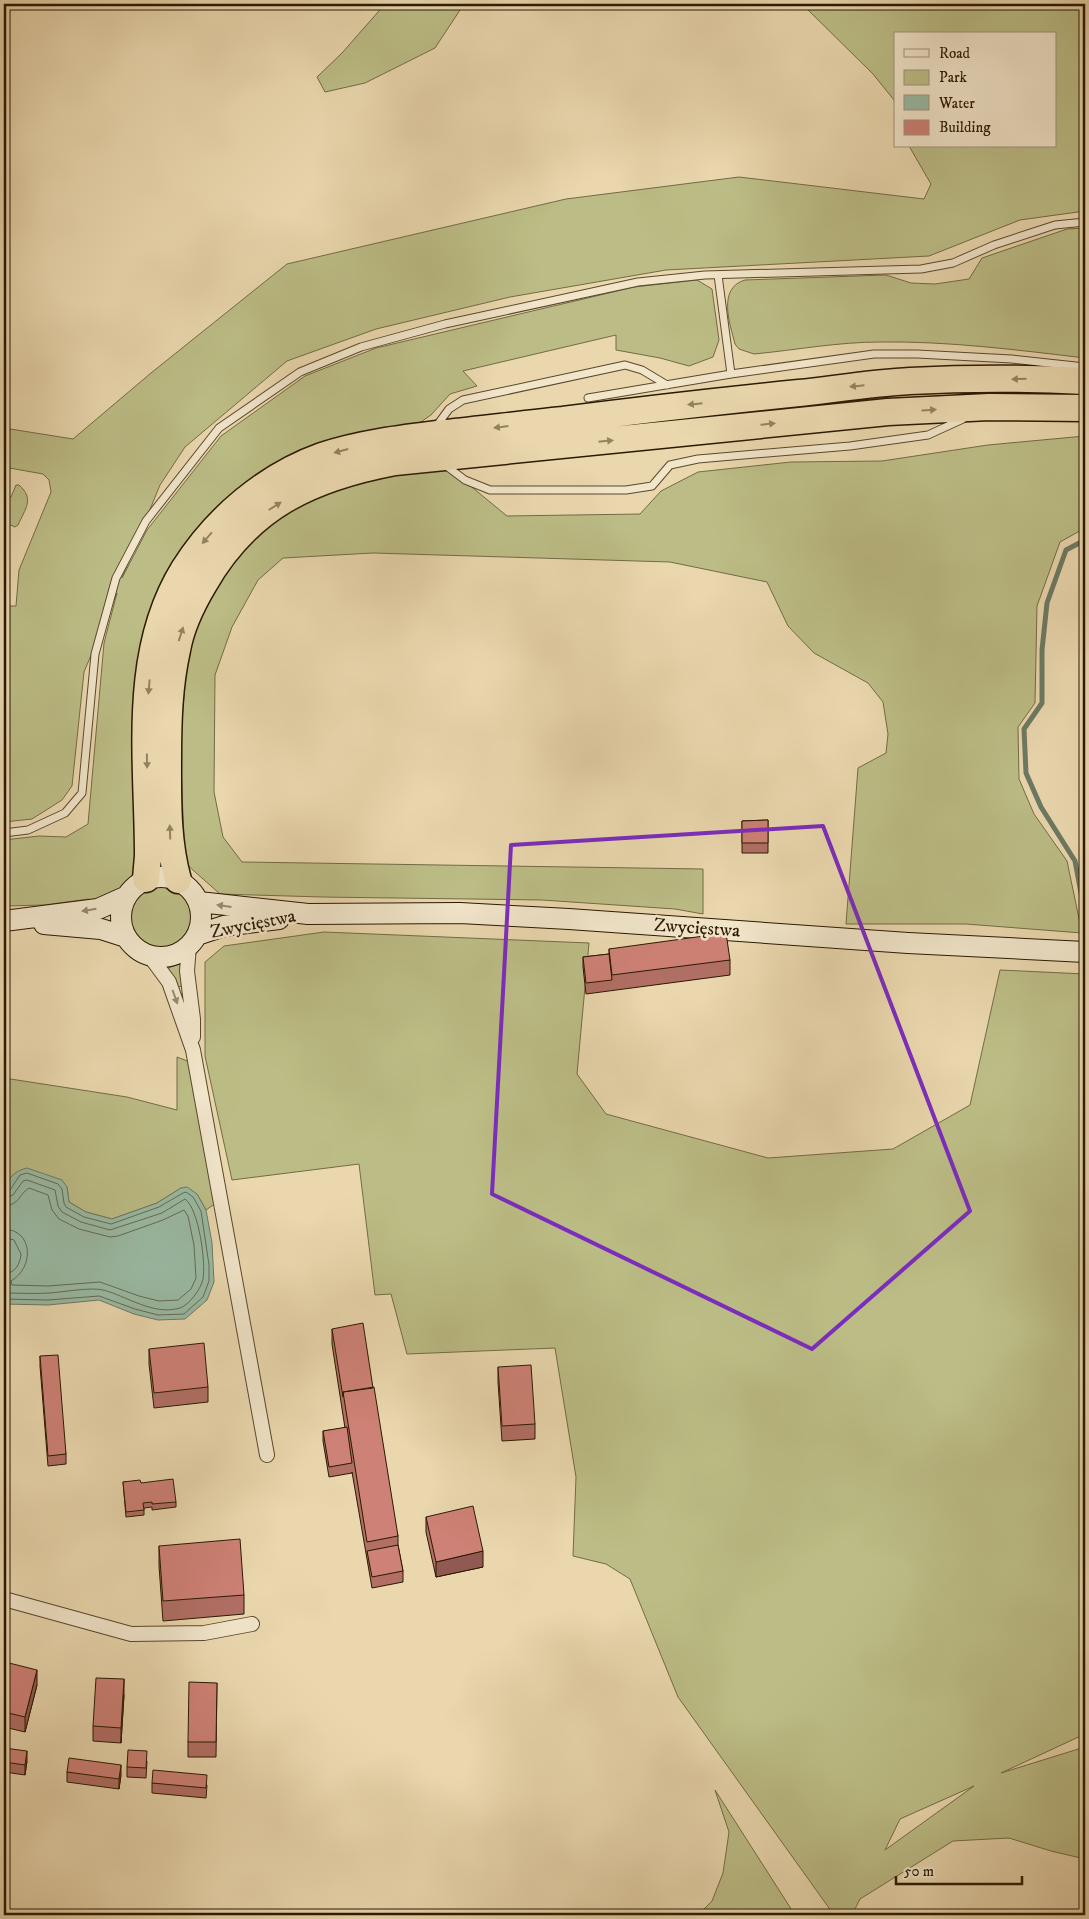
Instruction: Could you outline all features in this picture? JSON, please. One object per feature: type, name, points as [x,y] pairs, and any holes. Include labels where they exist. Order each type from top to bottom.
[{"type":"highway","points":[[146,879],[148,828],[146,712],[151,661],[158,628],[169,599],[184,569],[205,541],[235,508],[286,472],[323,456],[361,446],[396,440],[681,405],[909,381],[1047,379],[1085,381]]},
{"type":"highway","points":[[178,880],[172,859],[170,836],[168,717],[170,687],[179,641],[186,619],[217,561],[238,536],[266,511],[298,491],[332,477],[362,468],[395,462],[888,412],[989,407],[1085,408]]},
{"type":"main road","points":[[164,876],[178,880],[192,891],[199,902],[202,919],[193,941],[179,953],[168,957],[149,955],[136,948],[126,937],[121,920],[121,908],[134,886],[146,879],[164,876]]},
{"type":"main road","points":[[9,921],[98,909],[126,897]]},
{"type":"main road","name":"Zwycięstwa","points":[[199,902],[308,914],[460,913],[908,943],[1085,952]]},
{"type":"main road","name":"Zwycięstwa","points":[[193,941],[224,926],[308,914]]},
{"type":"main road","points":[[9,921],[101,929],[126,937]]},
{"type":"street","points":[[193,941],[187,970],[193,1019],[193,1050]]},
{"type":"street","points":[[149,955],[169,982],[193,1050],[267,1455]]},
{"type":"street","points":[[4,1599],[131,1634],[204,1633],[252,1624]]},
{"type":"lane","points":[[4,833],[28,830],[65,813],[82,793],[95,654],[116,578],[146,521],[219,428],[300,372],[361,347],[445,324],[638,282],[718,275],[921,269],[953,263],[994,245],[1055,225],[1085,222]]},
{"type":"lane","points":[[718,275],[731,374]]},
{"type":"lane","points":[[588,398],[731,374],[874,354],[917,354],[1012,359],[1085,367]]},
{"type":"lane","points":[[438,424],[449,409],[463,400],[625,365],[642,370],[667,385]]},
{"type":"lane","points":[[445,465],[465,480],[490,490],[626,490],[652,486],[670,465],[698,459],[850,446],[928,435],[963,419]]},
{"type":"highlighted area","points":[[823,826],[970,1211],[812,1349],[492,1194],[511,845]]},
{"type":"green space","points":[[385,4],[464,4],[435,48],[365,83],[325,92],[317,77],[342,53]]},
{"type":"green space","points":[[802,4],[1085,4],[1085,211],[1020,220],[929,256],[666,270],[510,297],[376,329],[287,361],[185,447],[160,485],[122,578],[147,530],[221,436],[305,376],[376,348],[634,287],[697,280],[712,289],[719,340],[713,357],[689,366],[660,358],[616,350],[616,335],[463,371],[477,386],[450,394],[431,415],[412,428],[218,509],[140,855],[134,873],[117,892],[91,905],[89,899],[44,905],[4,906],[4,840],[39,836],[66,837],[88,824],[104,643],[117,593],[84,672],[72,786],[62,800],[32,819],[4,822],[4,606],[16,606],[19,570],[51,492],[49,480],[43,474],[4,467],[4,428],[73,439],[151,373],[287,264],[566,199],[739,177],[924,199],[931,184],[910,148],[1056,148],[1056,32],[894,32],[894,100],[873,74]]},
{"type":"green space","points":[[1085,228],[1085,358],[983,347],[906,342],[848,343],[754,354],[739,349],[735,344],[729,317],[728,298],[736,284],[745,280],[886,275],[911,283],[935,284],[969,279],[982,258],[1067,229]]},
{"type":"green space","points":[[1085,436],[1085,528],[1060,542],[1037,606],[1035,703],[1018,727],[1019,779],[1034,814],[1067,861],[1082,933],[966,924],[846,924],[858,768],[886,753],[888,734],[883,702],[868,683],[814,653],[788,626],[767,582],[670,562],[373,553],[283,558],[258,580],[232,627],[215,675],[214,792],[223,837],[242,862],[703,869],[703,914],[675,909],[542,900],[220,894],[185,863],[180,742],[187,659],[199,616],[245,544],[290,510],[367,473],[445,465],[507,516],[640,514],[661,491],[698,472],[791,462],[882,461],[988,445]]},
{"type":"green space","points":[[16,485],[19,485],[24,490],[28,500],[18,525],[15,527],[8,524],[4,516],[4,496],[11,497]]},
{"type":"green space","points":[[161,887],[177,892],[182,896],[186,901],[191,917],[186,933],[182,938],[177,942],[161,947],[145,942],[140,938],[136,933],[131,917],[136,901],[140,896],[145,892]]},
{"type":"green space","points":[[324,932],[589,943],[577,1074],[606,1114],[768,1158],[893,1149],[970,1105],[1000,970],[1085,974],[1085,1734],[1001,1773],[1085,1747],[1085,1859],[1009,1838],[953,1841],[860,1899],[852,1915],[834,1915],[678,1697],[630,1579],[606,1564],[573,1556],[576,1477],[555,1348],[407,1354],[391,1294],[375,1295],[359,1164],[232,1180],[205,1056],[205,962],[224,946]],"holes":[[[974,1786],[885,1850],[900,1819]]]},
{"type":"green space","points":[[180,964],[184,986],[177,987],[168,968]]},
{"type":"green space","points":[[177,1057],[190,1062],[216,1203],[206,1210],[197,1194],[181,1188],[157,1203],[112,1219],[86,1212],[69,1202],[67,1187],[11,1177],[4,1190],[4,1078],[127,1097],[177,1110]]},
{"type":"green space","points":[[715,1790],[795,1915],[698,1915],[712,1901],[723,1873],[729,1832]]},
{"type":"water","points":[[27,1168],[62,1180],[67,1187],[69,1202],[86,1212],[112,1219],[157,1203],[181,1188],[187,1187],[197,1194],[206,1210],[212,1243],[214,1282],[207,1300],[185,1319],[158,1320],[134,1314],[99,1300],[48,1305],[4,1304],[4,1264],[10,1255],[5,1245],[4,1236],[6,1186],[13,1175]]},
{"type":"building","points":[[768,820],[768,843],[742,843],[742,821]]},
{"type":"building","points":[[726,933],[730,960],[612,975],[609,949]]},
{"type":"building","points":[[609,954],[612,980],[586,983],[583,957]]},
{"type":"building","points":[[363,1323],[373,1388],[343,1392],[343,1397],[332,1329]]},
{"type":"building","points":[[204,1343],[208,1387],[154,1393],[149,1349]]},
{"type":"building","points":[[58,1355],[66,1454],[48,1456],[40,1356]]},
{"type":"building","points":[[531,1365],[535,1424],[502,1426],[498,1367]]},
{"type":"building","points":[[374,1387],[398,1536],[367,1542],[343,1392]]},
{"type":"building","points":[[347,1427],[352,1463],[329,1467],[323,1431]]},
{"type":"building","points":[[173,1479],[176,1502],[143,1503],[144,1510],[126,1512],[123,1482],[140,1480],[141,1483]]},
{"type":"building","points":[[473,1506],[483,1551],[436,1562],[426,1517]]},
{"type":"building","points":[[240,1539],[244,1595],[163,1601],[159,1546]]},
{"type":"building","points":[[398,1545],[403,1571],[372,1577],[367,1551]]},
{"type":"building","points":[[9,1663],[37,1670],[25,1717],[4,1712],[4,1684]]},
{"type":"building","points":[[96,1678],[124,1679],[121,1728],[93,1726]]},
{"type":"building","points":[[189,1682],[217,1683],[216,1742],[188,1742]]},
{"type":"building","points":[[4,1748],[27,1751],[25,1765],[4,1762]]},
{"type":"building","points":[[128,1750],[147,1751],[146,1768],[127,1767]]},
{"type":"building","points":[[69,1758],[121,1765],[119,1779],[67,1772]]},
{"type":"building","points":[[153,1770],[207,1775],[206,1788],[152,1783]]},
{"type":"waterway","points":[[1085,540],[1066,550],[1047,603],[1042,650],[1042,703],[1024,729],[1026,773],[1041,807],[1075,861],[1085,914]]}]
